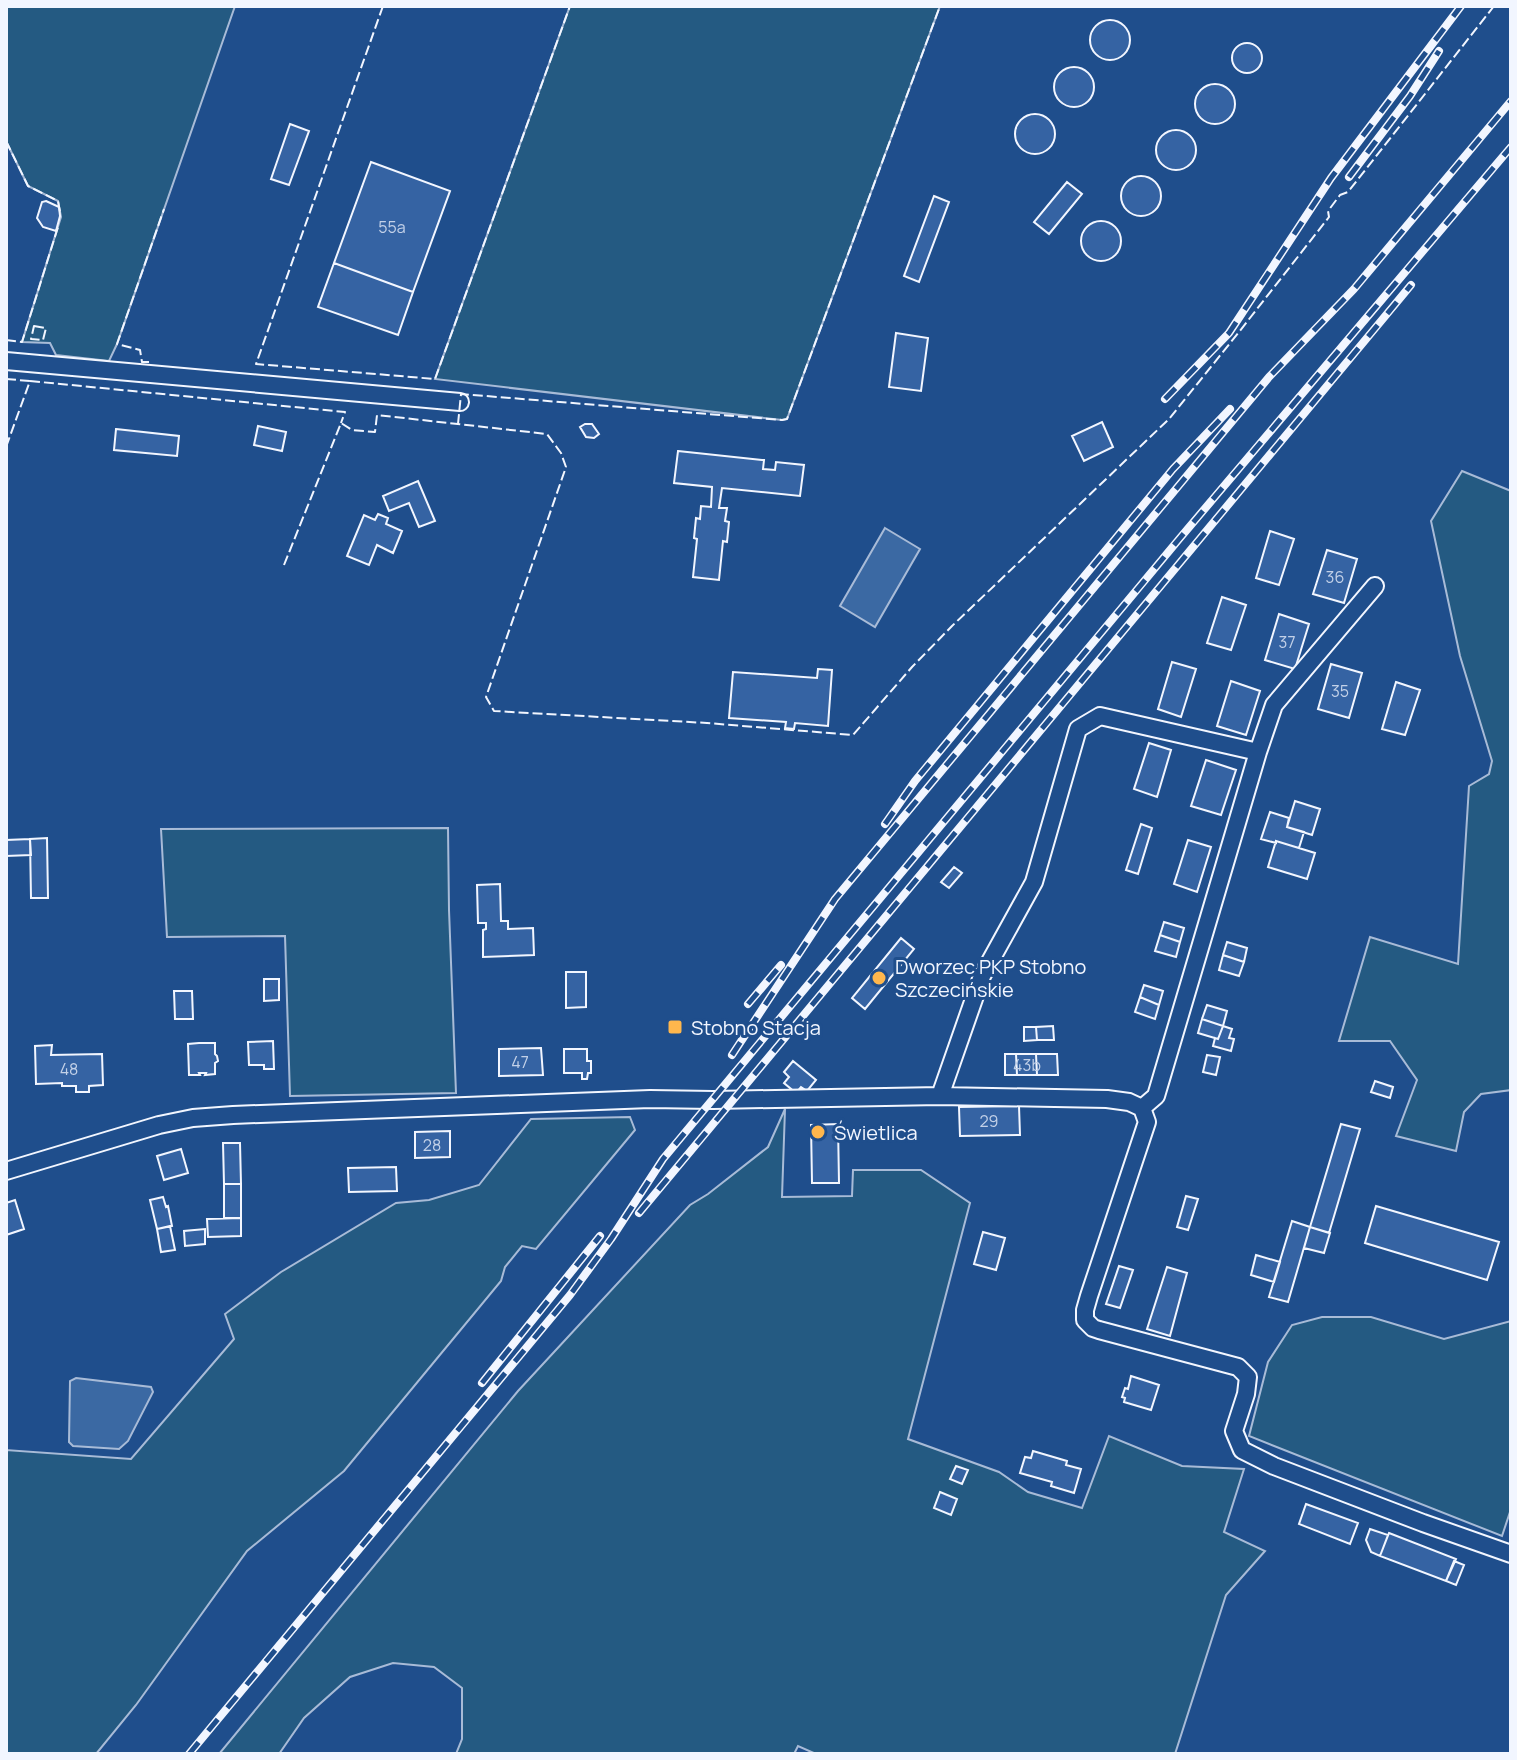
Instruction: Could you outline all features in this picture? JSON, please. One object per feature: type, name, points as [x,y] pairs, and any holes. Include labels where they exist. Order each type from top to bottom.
[{"type":"street","points":[[6,361],[460,402]]},
{"type":"street","points":[[1142,1108],[1156,1096],[1274,705],[1375,586]]},
{"type":"street","points":[[940,1096],[982,976],[1034,882],[1078,729],[1100,716],[1258,752]]},
{"type":"street","points":[[6,1171],[159,1125],[209,1117],[650,1099],[940,1096],[1129,1102],[1142,1108],[1147,1122],[1089,1296],[1085,1320],[1099,1330],[1238,1367],[1248,1377],[1234,1431],[1242,1450],[1274,1466],[1511,1554]]},
{"type":"shaded area","points":[[6,6],[235,6],[109,361],[56,355],[50,343],[22,342],[61,217],[58,201],[28,186],[6,141]]},
{"type":"shaded area","points":[[570,6],[940,6],[787,419],[435,379]]},
{"type":"shaded area","points":[[1462,471],[1511,491],[1511,1090],[1481,1094],[1464,1112],[1456,1151],[1396,1136],[1417,1080],[1390,1041],[1339,1041],[1370,937],[1458,964],[1469,786],[1489,774],[1492,761],[1460,656],[1431,521]]},
{"type":"shaded area","points":[[885,528],[920,549],[875,627],[840,606]]},
{"type":"shaded area","points":[[448,828],[456,1093],[290,1096],[285,936],[167,937],[161,829]]},
{"type":"shaded area","points":[[785,1109],[782,1197],[852,1196],[853,1170],[921,1170],[970,1203],[908,1439],[999,1472],[1028,1492],[1082,1508],[1109,1436],[1182,1466],[1244,1469],[1224,1532],[1265,1551],[1226,1595],[1175,1754],[816,1754],[798,1746],[794,1754],[456,1754],[462,1739],[462,1688],[434,1667],[393,1663],[350,1677],[304,1718],[279,1754],[219,1754],[518,1391],[690,1205],[768,1147]]},
{"type":"shaded area","points":[[630,1117],[635,1130],[536,1249],[522,1246],[505,1267],[501,1281],[344,1471],[247,1551],[136,1705],[96,1754],[6,1754],[6,1450],[131,1459],[234,1339],[225,1314],[281,1272],[396,1203],[429,1200],[479,1185],[531,1119]]},
{"type":"shaded area","points":[[1322,1317],[1371,1317],[1444,1339],[1511,1321],[1511,1509],[1502,1536],[1249,1436],[1268,1362],[1292,1325]]},
{"type":"shaded area","points":[[76,1378],[151,1387],[153,1392],[128,1441],[119,1449],[73,1446],[69,1442],[70,1381]]},
{"type":"building","points":[[1110,20],[1124,26],[1130,40],[1124,54],[1110,60],[1096,54],[1090,40],[1096,26]]},
{"type":"building","points":[[1247,43],[1253,44],[1261,52],[1261,64],[1253,72],[1247,73],[1241,72],[1233,64],[1232,58],[1233,52],[1241,44]]},
{"type":"building","points":[[1074,67],[1088,73],[1094,87],[1088,101],[1074,107],[1060,101],[1054,87],[1060,73]]},
{"type":"building","points":[[1215,84],[1229,90],[1235,104],[1229,118],[1215,124],[1201,118],[1195,104],[1201,90]]},
{"type":"building","points":[[1035,114],[1049,120],[1055,134],[1049,148],[1035,154],[1021,148],[1015,134],[1021,120]]},
{"type":"building","points":[[290,124],[309,131],[289,185],[271,179]]},
{"type":"building","points":[[1176,130],[1190,136],[1196,150],[1190,164],[1176,170],[1162,164],[1156,150],[1162,136]]},
{"type":"building","points":[[371,162],[450,191],[413,292],[334,263]]},
{"type":"building","points":[[1141,176],[1155,182],[1161,196],[1155,210],[1141,216],[1127,210],[1121,196],[1127,182]]},
{"type":"building","points":[[1067,182],[1082,194],[1049,234],[1034,222]]},
{"type":"building","points":[[934,196],[949,202],[919,282],[904,276]]},
{"type":"building","points":[[42,202],[59,207],[56,231],[43,227],[37,218]]},
{"type":"building","points":[[1101,221],[1115,227],[1121,241],[1115,255],[1101,261],[1087,255],[1081,241],[1087,227]]},
{"type":"building","points":[[334,263],[413,292],[398,335],[318,307]]},
{"type":"building","points":[[896,333],[928,338],[921,391],[889,387]]},
{"type":"building","points":[[1102,422],[1113,447],[1084,461],[1072,436]]},
{"type":"building","points":[[592,424],[599,434],[594,438],[586,437],[580,427]]},
{"type":"building","points":[[258,426],[286,432],[282,451],[254,445]]},
{"type":"building","points":[[116,429],[179,436],[177,456],[114,450]]},
{"type":"building","points":[[678,451],[764,460],[763,469],[775,470],[776,462],[804,465],[800,496],[722,488],[719,508],[727,508],[725,521],[729,522],[727,542],[723,541],[719,580],[693,577],[696,518],[700,519],[701,506],[711,507],[712,487],[674,483]]},
{"type":"building","points":[[418,481],[435,521],[419,527],[409,503],[389,511],[383,496]]},
{"type":"building","points":[[378,514],[388,518],[386,524],[402,531],[393,553],[377,545],[369,565],[347,556],[364,515],[375,520]]},
{"type":"building","points":[[1270,531],[1294,539],[1279,585],[1256,578]]},
{"type":"building","points":[[1327,550],[1357,559],[1344,603],[1313,594]]},
{"type":"building","points":[[1222,597],[1246,605],[1231,650],[1207,643]]},
{"type":"building","points":[[1279,614],[1309,624],[1295,669],[1265,660]]},
{"type":"building","points":[[1172,662],[1196,669],[1181,717],[1158,709]]},
{"type":"building","points":[[1331,664],[1362,673],[1349,718],[1318,709]]},
{"type":"building","points":[[818,669],[832,670],[828,726],[795,723],[794,729],[785,728],[786,722],[729,718],[733,672],[817,678]]},
{"type":"building","points":[[1231,681],[1260,691],[1246,735],[1217,726]]},
{"type":"building","points":[[1396,682],[1420,690],[1405,735],[1382,729]]},
{"type":"building","points":[[1149,743],[1171,750],[1157,797],[1134,789]]},
{"type":"building","points":[[1206,760],[1236,770],[1221,815],[1191,806]]},
{"type":"building","points":[[1295,801],[1320,809],[1312,835],[1287,827]]},
{"type":"building","points":[[1270,812],[1289,818],[1287,827],[1304,832],[1299,848],[1261,839]]},
{"type":"building","points":[[1141,824],[1152,828],[1138,874],[1126,870]]},
{"type":"building","points":[[47,838],[48,898],[31,898],[30,839]]},
{"type":"building","points":[[30,839],[31,855],[6,856],[6,840]]},
{"type":"building","points":[[1188,840],[1211,847],[1197,892],[1174,884]]},
{"type":"building","points":[[1276,841],[1315,853],[1307,879],[1268,867]]},
{"type":"building","points":[[954,867],[962,873],[949,888],[941,882]]},
{"type":"building","points":[[500,884],[501,921],[508,921],[508,929],[533,928],[534,955],[483,957],[486,923],[478,923],[477,885]]},
{"type":"building","points":[[1164,922],[1184,928],[1180,942],[1160,935]]},
{"type":"building","points":[[1160,935],[1180,942],[1176,957],[1155,951]]},
{"type":"building","name":"Dworzec PKP Stobno Szczecińskie","points":[[901,938],[914,949],[865,1009],[852,998]]},
{"type":"building","points":[[1227,942],[1247,948],[1244,962],[1223,955]]},
{"type":"building","points":[[1223,955],[1244,962],[1239,976],[1219,970]]},
{"type":"building","points":[[566,972],[586,972],[586,1007],[566,1008]]},
{"type":"building","points":[[264,979],[279,979],[279,1000],[264,1001]]},
{"type":"building","points":[[1144,985],[1163,991],[1159,1005],[1140,997]]},
{"type":"building","points":[[174,991],[192,991],[193,1019],[175,1019]]},
{"type":"building","points":[[1140,997],[1159,1005],[1155,1019],[1135,1012]]},
{"type":"building","points":[[1207,1005],[1227,1011],[1223,1026],[1202,1019]]},
{"type":"building","points":[[1202,1019],[1223,1026],[1218,1039],[1198,1033]]},
{"type":"building","points":[[1053,1026],[1054,1040],[1037,1040],[1036,1027]]},
{"type":"building","points":[[1223,1026],[1232,1029],[1229,1038],[1234,1039],[1231,1051],[1213,1046]]},
{"type":"building","points":[[1024,1027],[1036,1027],[1037,1040],[1024,1041]]},
{"type":"building","points":[[273,1041],[274,1069],[249,1065],[248,1042]]},
{"type":"building","points":[[215,1043],[218,1061],[215,1063],[215,1074],[189,1075],[188,1044]]},
{"type":"building","points":[[52,1045],[51,1055],[102,1054],[103,1085],[89,1086],[89,1092],[76,1092],[76,1086],[62,1086],[62,1083],[36,1084],[35,1046]]},
{"type":"building","points":[[541,1048],[543,1075],[499,1076],[499,1049]]},
{"type":"building","points":[[564,1049],[587,1049],[591,1073],[588,1073],[587,1079],[582,1079],[582,1073],[564,1073]]},
{"type":"building","points":[[1005,1054],[1016,1054],[1017,1075],[1005,1075]]},
{"type":"building","points":[[1016,1054],[1036,1054],[1037,1075],[1017,1075]]},
{"type":"building","points":[[1036,1054],[1057,1054],[1058,1075],[1037,1075]]},
{"type":"building","points":[[1207,1055],[1220,1057],[1216,1075],[1203,1072]]},
{"type":"building","points":[[793,1061],[816,1080],[807,1091],[801,1087],[796,1093],[784,1083],[789,1077],[784,1072]]},
{"type":"building","points":[[1375,1081],[1393,1087],[1390,1098],[1371,1092]]},
{"type":"building","points":[[1019,1106],[1020,1135],[960,1136],[959,1107]]},
{"type":"building","points":[[838,1124],[839,1183],[812,1183],[811,1125]]},
{"type":"building","points":[[1341,1124],[1360,1129],[1329,1233],[1310,1227]]},
{"type":"building","points":[[450,1131],[450,1157],[415,1158],[415,1132]]},
{"type":"building","points":[[223,1143],[240,1143],[241,1184],[224,1184]]},
{"type":"building","points":[[181,1149],[188,1173],[164,1180],[157,1156]]},
{"type":"building","points":[[396,1167],[397,1191],[349,1192],[348,1168]]},
{"type":"building","points":[[224,1184],[241,1184],[241,1218],[224,1218]]},
{"type":"building","points":[[1186,1196],[1198,1199],[1188,1230],[1177,1227]]},
{"type":"building","points":[[163,1197],[172,1226],[157,1229],[150,1200]]},
{"type":"building","points":[[15,1200],[24,1229],[6,1235],[6,1203]]},
{"type":"building","points":[[1376,1206],[1499,1242],[1487,1280],[1365,1243]]},
{"type":"building","points":[[241,1218],[241,1236],[208,1237],[207,1219]]},
{"type":"building","points":[[1292,1221],[1310,1227],[1288,1302],[1269,1297]]},
{"type":"building","points":[[170,1226],[175,1250],[161,1252],[157,1229]]},
{"type":"building","points":[[1310,1227],[1330,1233],[1324,1253],[1304,1248]]},
{"type":"building","points":[[205,1229],[205,1244],[185,1246],[184,1231]]},
{"type":"building","points":[[983,1232],[1005,1238],[996,1270],[974,1264]]},
{"type":"building","points":[[1256,1255],[1280,1262],[1274,1282],[1251,1275]]},
{"type":"building","points":[[1119,1266],[1133,1270],[1120,1308],[1106,1304]]},
{"type":"building","points":[[1167,1267],[1187,1273],[1170,1336],[1147,1329]]},
{"type":"building","points":[[1131,1376],[1159,1385],[1151,1410],[1124,1402],[1125,1398],[1122,1397]]},
{"type":"building","points":[[1033,1451],[1067,1461],[1066,1465],[1081,1469],[1074,1493],[1051,1486],[1052,1482],[1020,1473],[1025,1457],[1031,1458]]},
{"type":"building","points":[[956,1466],[968,1470],[962,1484],[950,1479]]},
{"type":"building","points":[[940,1492],[957,1499],[951,1515],[934,1508]]},
{"type":"building","points":[[1306,1504],[1358,1523],[1350,1544],[1299,1524]]},
{"type":"building","points":[[1370,1529],[1388,1535],[1380,1556],[1371,1552],[1366,1540]]},
{"type":"building","points":[[1389,1533],[1456,1559],[1446,1581],[1380,1556]]},
{"type":"building","points":[[1454,1561],[1464,1565],[1456,1585],[1446,1581]]},
{"type":"railway","points":[[1165,399],[1229,333],[1331,178],[1461,6]]},
{"type":"railway","points":[[1349,177],[1410,96],[1439,51]]},
{"type":"railway","points":[[732,1055],[835,899],[1269,377],[1354,289],[1511,101]]},
{"type":"railway","points":[[189,1754],[570,1295],[663,1159],[1180,538],[1511,147]]},
{"type":"railway","points":[[639,1213],[1411,285]]},
{"type":"railway","points":[[885,824],[915,781],[1173,469],[1230,409]]},
{"type":"railway","points":[[748,1004],[781,965]]},
{"type":"railway","points":[[482,1383],[600,1236]]},
{"type":"fence","points":[[383,6],[256,364],[435,379],[570,6]]},
{"type":"fence","points":[[458,424],[461,394],[787,419],[940,6]]},
{"type":"fence","points":[[284,565],[341,423],[352,430],[375,432],[377,415],[547,434],[561,453],[566,467],[486,697],[494,711],[853,735],[952,626],[1169,419],[1329,217],[1328,211],[1340,195],[1348,192],[1494,6]]},
{"type":"fence","points":[[6,141],[28,186],[58,201],[60,212]]},
{"type":"fence","points":[[149,362],[142,362],[140,350],[117,344],[164,209]]},
{"type":"fence","points":[[6,340],[22,342],[58,227]]},
{"type":"fence","points":[[34,326],[46,328],[43,340],[31,339],[34,326]]},
{"type":"fence","points":[[6,379],[30,381],[6,447]]},
{"type":"fence","points":[[30,381],[345,412],[341,423]]},
{"type":"place","name":"Dworzec PKP Stobno Szczecińskie","points":[[879,978]]},
{"type":"place","name":"Stobno Stacja","points":[[675,1027]]},
{"type":"place","name":"Świetlica","points":[[818,1132]]}]
